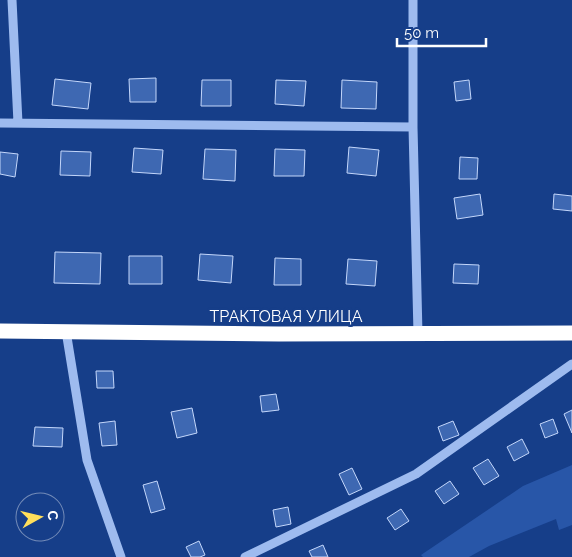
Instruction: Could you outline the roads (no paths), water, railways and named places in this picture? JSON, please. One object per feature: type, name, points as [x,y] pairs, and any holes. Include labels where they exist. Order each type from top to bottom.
[{"type":"highway","name":"ТРАКТОВАЯ УЛИЦА","points":[[0,331],[418,334],[572,333]]},
{"type":"street","points":[[12,0],[18,123]]},
{"type":"street","points":[[413,0],[413,127],[418,334]]},
{"type":"street","points":[[0,123],[413,127]]},
{"type":"street","points":[[66,331],[87,460],[120,557]]},
{"type":"street","points":[[245,557],[416,474],[572,364]]}]
